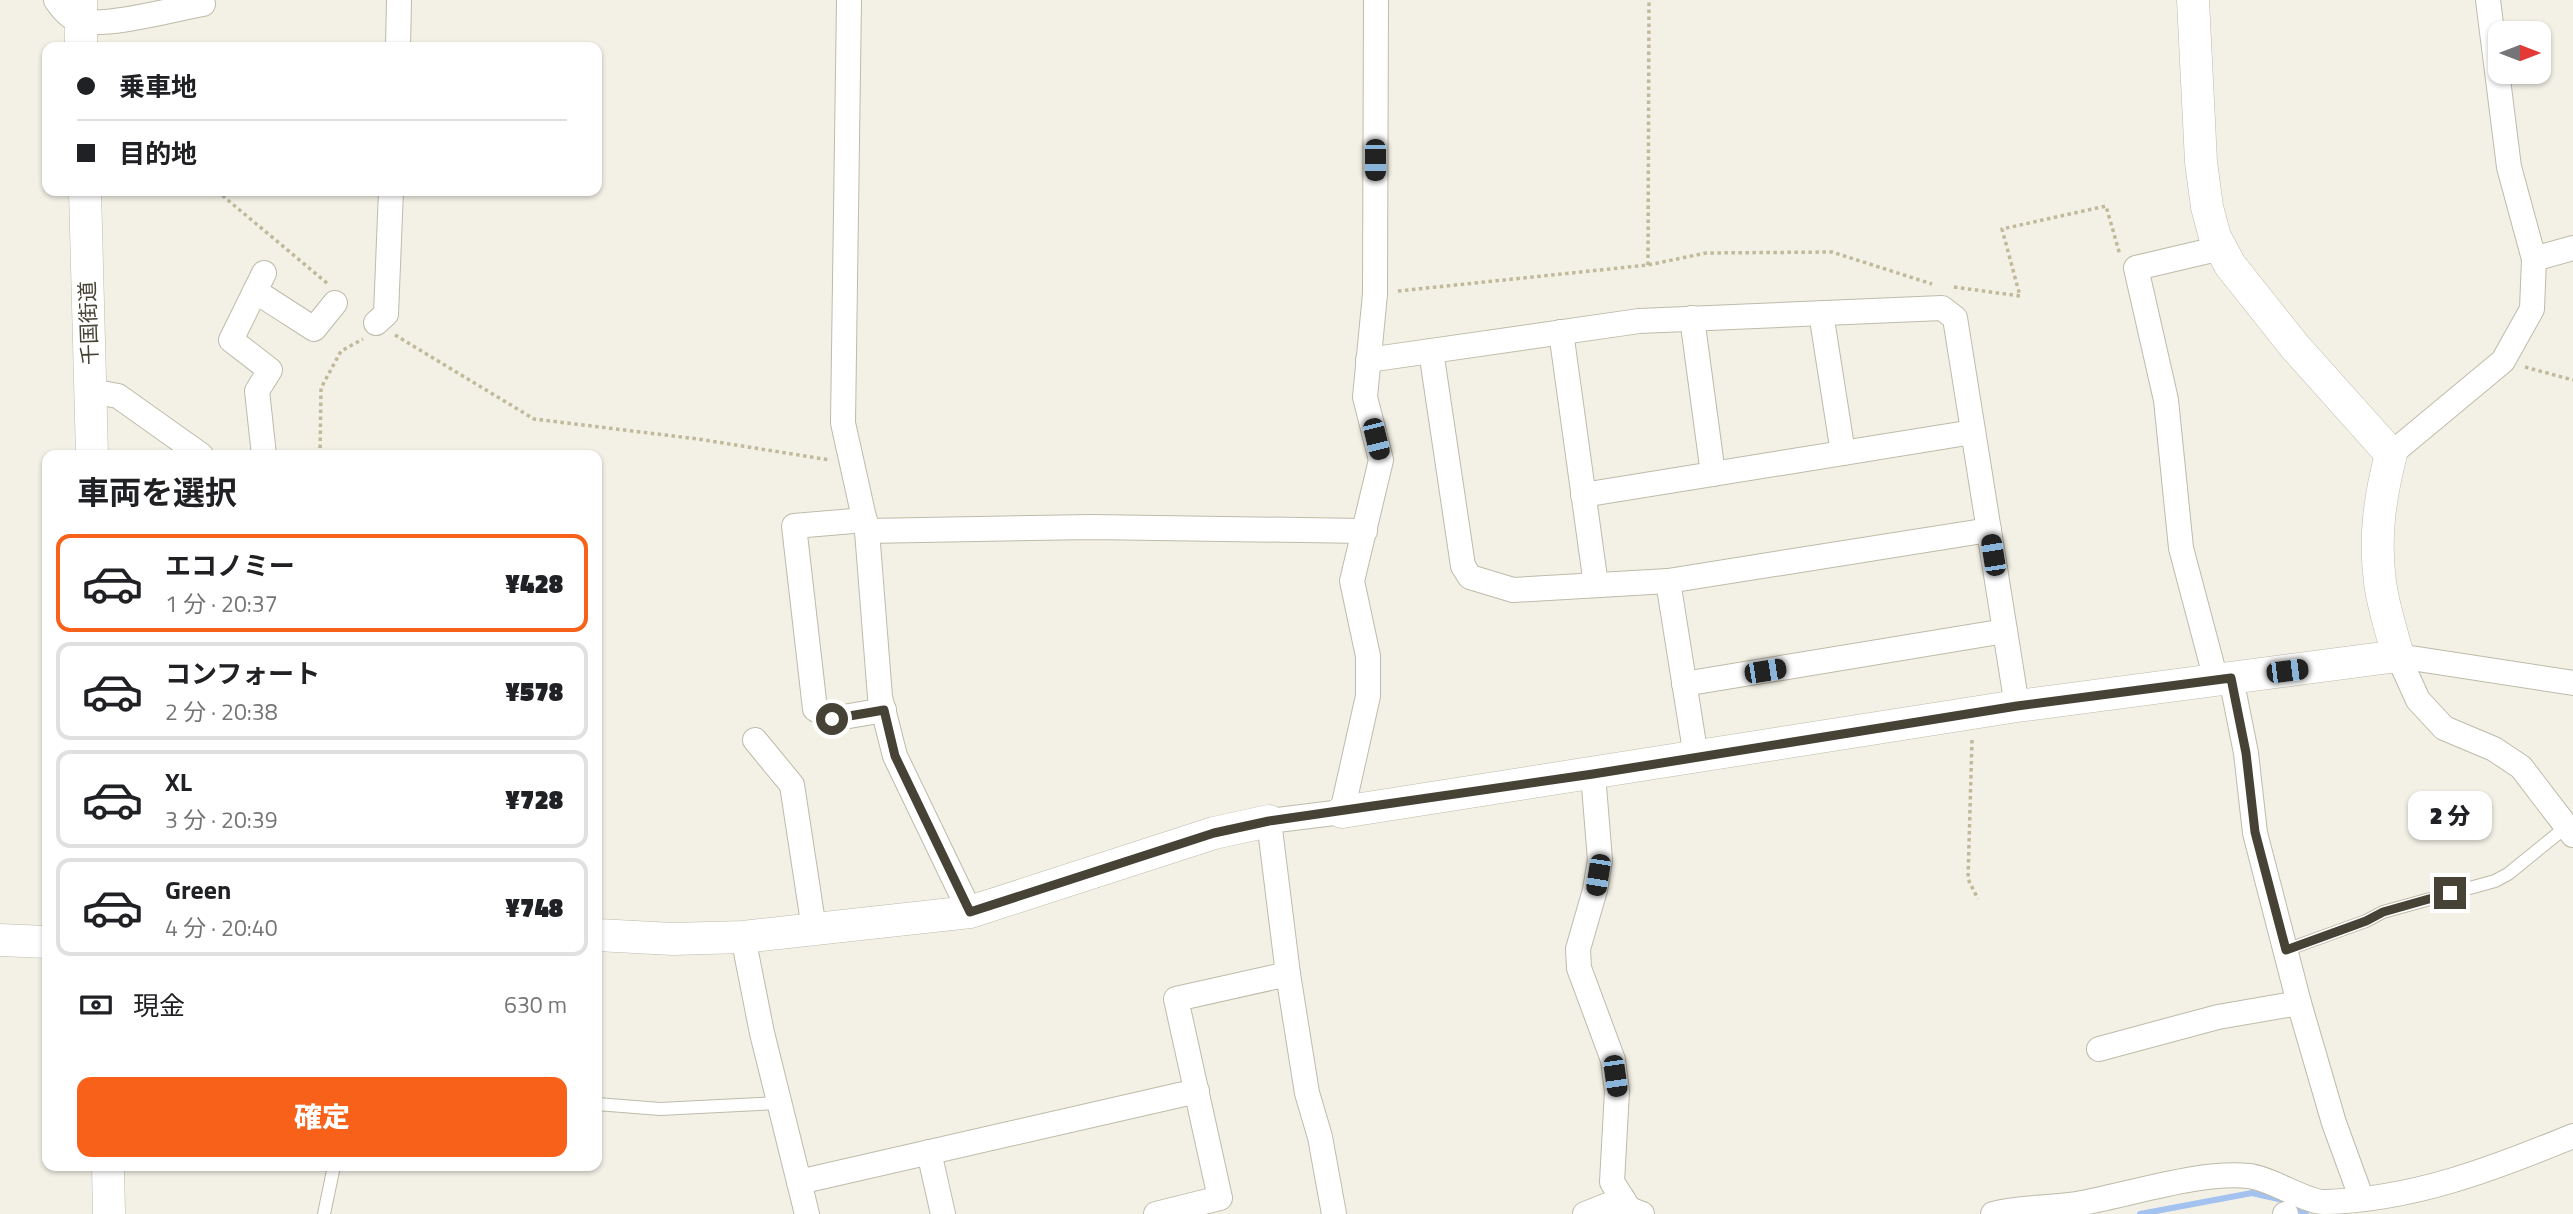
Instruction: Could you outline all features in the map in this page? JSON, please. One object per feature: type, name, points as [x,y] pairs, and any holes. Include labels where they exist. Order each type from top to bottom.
[{"type":"street","points":[[56,0],[64,12],[81,23],[121,19],[203,4]]},
{"type":"street","points":[[398,42],[399,0]]},
{"type":"street","points":[[849,0],[843,423],[866,526],[880,697],[895,756],[970,912]]},
{"type":"street","points":[[1342,812],[1368,696],[1368,656],[1352,580],[1381,460],[1365,397],[1375,294],[1376,0]]},
{"type":"street","points":[[2193,0],[2200,162],[2207,207],[2221,248],[2230,265],[2296,348],[2391,454]]},
{"type":"street","points":[[2488,0],[2509,167],[2534,259],[2532,309],[2503,361],[2391,454],[2380,498],[2377,526],[2380,584],[2398,656],[2418,700],[2444,728],[2494,749],[2521,767],[2570,831]]},
{"type":"street","name":"千国街道","points":[[85,196],[92,450]]},
{"type":"street","points":[[376,323],[386,314],[391,196]]},
{"type":"street","points":[[2221,248],[2136,268],[2166,400],[2181,548],[2246,753],[2255,832],[2299,1003],[2334,1123],[2361,1198]]},
{"type":"street","points":[[2534,259],[2573,248]]},
{"type":"street","points":[[263,450],[257,391],[270,370],[231,340],[260,282],[314,329],[334,295]]},
{"type":"street","points":[[1368,360],[1639,321],[1942,308],[1955,318],[2017,706]]},
{"type":"street","points":[[1821,313],[1843,453]]},
{"type":"street","points":[[1692,318],[1713,474]]},
{"type":"street","points":[[1560,332],[1596,585]]},
{"type":"street","points":[[1431,351],[1463,566],[1471,577],[1513,590],[1668,581],[1989,530]]},
{"type":"street","points":[[91,391],[118,396],[194,450]]},
{"type":"street","points":[[1583,495],[1973,432]]},
{"type":"street","points":[[884,710],[832,719],[814,709],[794,526],[1366,531]]},
{"type":"street","points":[[1668,581],[1696,757]]},
{"type":"street","points":[[1684,684],[2005,631]]},
{"type":"street","points":[[602,935],[673,939],[743,937],[970,912],[1214,833],[1269,821],[1593,774],[2017,706],[2398,656],[2573,683]]},
{"type":"street","points":[[755,740],[792,785],[814,929]]},
{"type":"street","points":[[1593,774],[1600,860],[1595,890],[1578,950],[1579,968],[1613,1060],[1617,1091],[1612,1182],[1633,1207]]},
{"type":"street","points":[[1269,821],[1288,974],[1307,1093],[1320,1137],[1334,1214]]},
{"type":"street","points":[[743,937],[779,1104],[807,1214]]},
{"type":"street","points":[[0,940],[42,942]]},
{"type":"street","points":[[1156,1214],[1220,1198],[1176,999],[1288,974]]},
{"type":"street","points":[[2099,1049],[2218,1017],[2299,1003]]},
{"type":"street","points":[[799,1182],[1197,1091]]},
{"type":"street","points":[[1993,1214],[2078,1204],[2210,1177],[2249,1177],[2276,1183],[2305,1206],[2421,1190],[2461,1179],[2573,1136]]},
{"type":"street","points":[[929,1152],[943,1214]]},
{"type":"street","points":[[108,1171],[109,1214]]},
{"type":"street","points":[[1585,1214],[1633,1207]]},
{"type":"lane","points":[[2286,950],[2366,921],[2383,912],[2495,880],[2570,831]]},
{"type":"lane","points":[[602,1104],[660,1109],[779,1104]]},
{"type":"lane","points":[[324,1214],[333,1171]]},
{"type":"path","points":[[1648,265],[1649,0]]},
{"type":"path","points":[[223,196],[334,295]]},
{"type":"path","points":[[1375,294],[1648,265],[1706,253],[1832,252],[1932,284],[2020,296],[2002,229],[2106,206],[2125,271],[2136,268]]},
{"type":"path","points":[[320,450],[321,388],[341,351],[374,333],[376,323],[534,419],[698,439],[853,464]]},
{"type":"path","points":[[2503,361],[2573,380]]},
{"type":"path","points":[[1972,713],[1968,879],[1978,900]]},
{"type":"waterway","points":[[2140,1214],[2252,1193],[2283,1200]]},
{"type":"waterway","points":[[2292,1206],[2306,1214]]},
{"type":"route","points":[[832,719],[884,710],[895,756],[970,912],[1214,833],[1269,821],[1593,774],[2017,706],[2231,678],[2246,753],[2255,832],[2286,950],[2366,921],[2383,912],[2450,893]]}]
